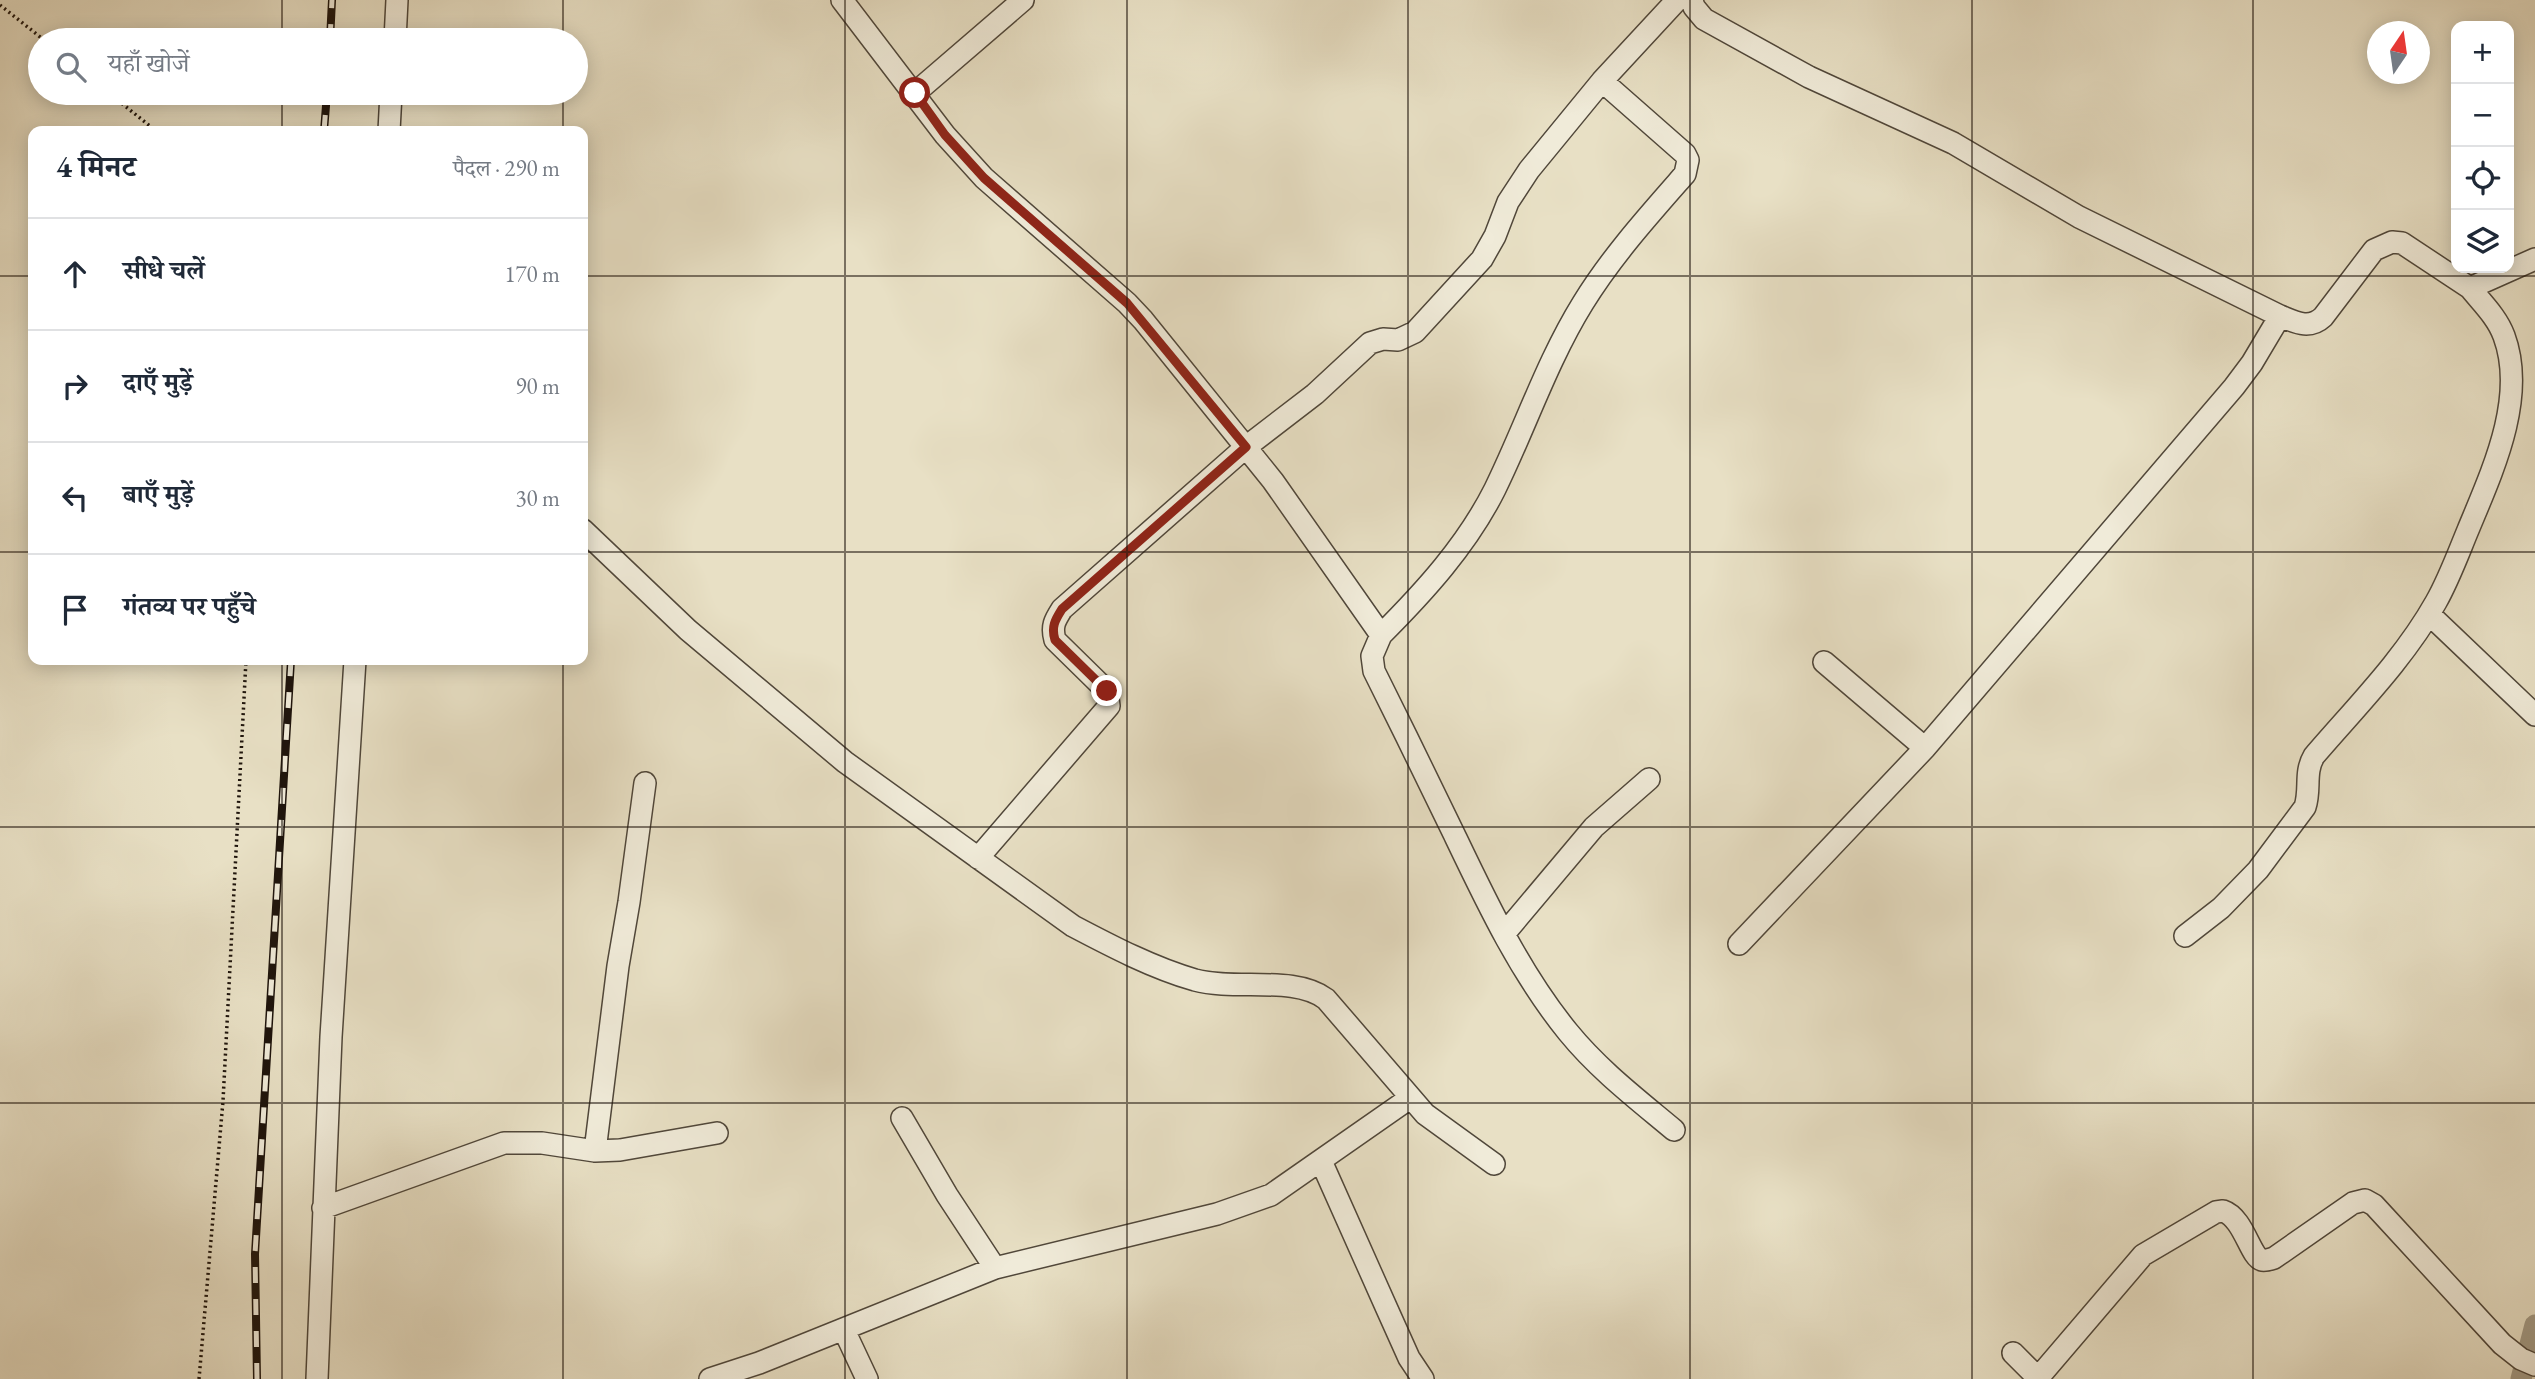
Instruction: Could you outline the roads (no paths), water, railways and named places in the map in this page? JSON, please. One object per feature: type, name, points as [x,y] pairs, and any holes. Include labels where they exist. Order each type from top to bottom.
[{"type":"street","points":[[396,28],[397,0]]},
{"type":"street","points":[[842,0],[945,135],[984,178],[1127,303],[1273,481],[1381,635]]},
{"type":"street","points":[[915,93],[1023,0]]},
{"type":"street","points":[[978,858],[1108,706],[1107,691],[1055,640],[1052,630],[1062,609],[1246,447],[1315,394],[1370,343],[1383,339],[1398,340],[1415,332],[1482,259],[1516,189],[1602,81],[1677,0]]},
{"type":"street","points":[[1692,0],[1704,19],[1809,77],[1953,143],[2079,217],[2280,316],[2301,324],[2317,323],[2374,250],[2392,242],[2402,243],[2470,288],[2497,322],[2509,357],[2511,386],[2505,425],[2484,491],[2454,566],[2429,614],[2393,662],[2314,756],[2308,770],[2308,800],[2273,852],[2221,908],[2185,936]]},
{"type":"street","points":[[1602,81],[1685,153],[1688,160],[1685,174],[1627,240],[1583,303],[1560,343],[1494,491],[1478,518],[1436,576],[1381,635],[1372,656],[1374,671],[1504,934],[1541,996],[1568,1032],[1604,1072],[1674,1130]]},
{"type":"street","points":[[389,126],[390,105]]},
{"type":"street","points":[[2470,288],[2535,259]]},
{"type":"street","points":[[1739,944],[1925,748],[2234,387],[2280,316]]},
{"type":"street","points":[[588,535],[688,630],[845,762],[1073,926],[1171,971],[1218,985],[1298,986],[1318,993],[1410,1098],[1438,1125],[1494,1164]]},
{"type":"street","points":[[2429,614],[2535,715]]},
{"type":"street","points":[[1824,662],[1925,748]]},
{"type":"street","points":[[317,1379],[323,1208],[355,665]]},
{"type":"street","points":[[1504,934],[1594,827],[1649,779]]},
{"type":"street","points":[[595,1151],[618,966],[645,783]]},
{"type":"street","points":[[710,1379],[763,1371],[844,1330],[995,1268],[1239,1207],[1271,1195],[1410,1098]]},
{"type":"street","points":[[902,1118],[947,1195],[995,1268]]},
{"type":"street","points":[[323,1208],[504,1143],[541,1143],[595,1151],[621,1150],[717,1133]]},
{"type":"street","points":[[1321,1161],[1392,1322],[1409,1358],[1423,1379]]},
{"type":"street","points":[[2027,1371],[2143,1255],[2216,1212],[2230,1213],[2257,1257],[2266,1260],[2274,1258],[2353,1203],[2365,1200],[2374,1205],[2494,1336],[2528,1362]]},
{"type":"street","points":[[844,1330],[867,1379]]},
{"type":"waterway","points":[[2521,1379],[2535,1325]]},
{"type":"railway","points":[[331,28],[332,0]]},
{"type":"railway","points":[[324,126],[326,105]]},
{"type":"railway","points":[[257,1379],[255,1254],[291,665]]}]
